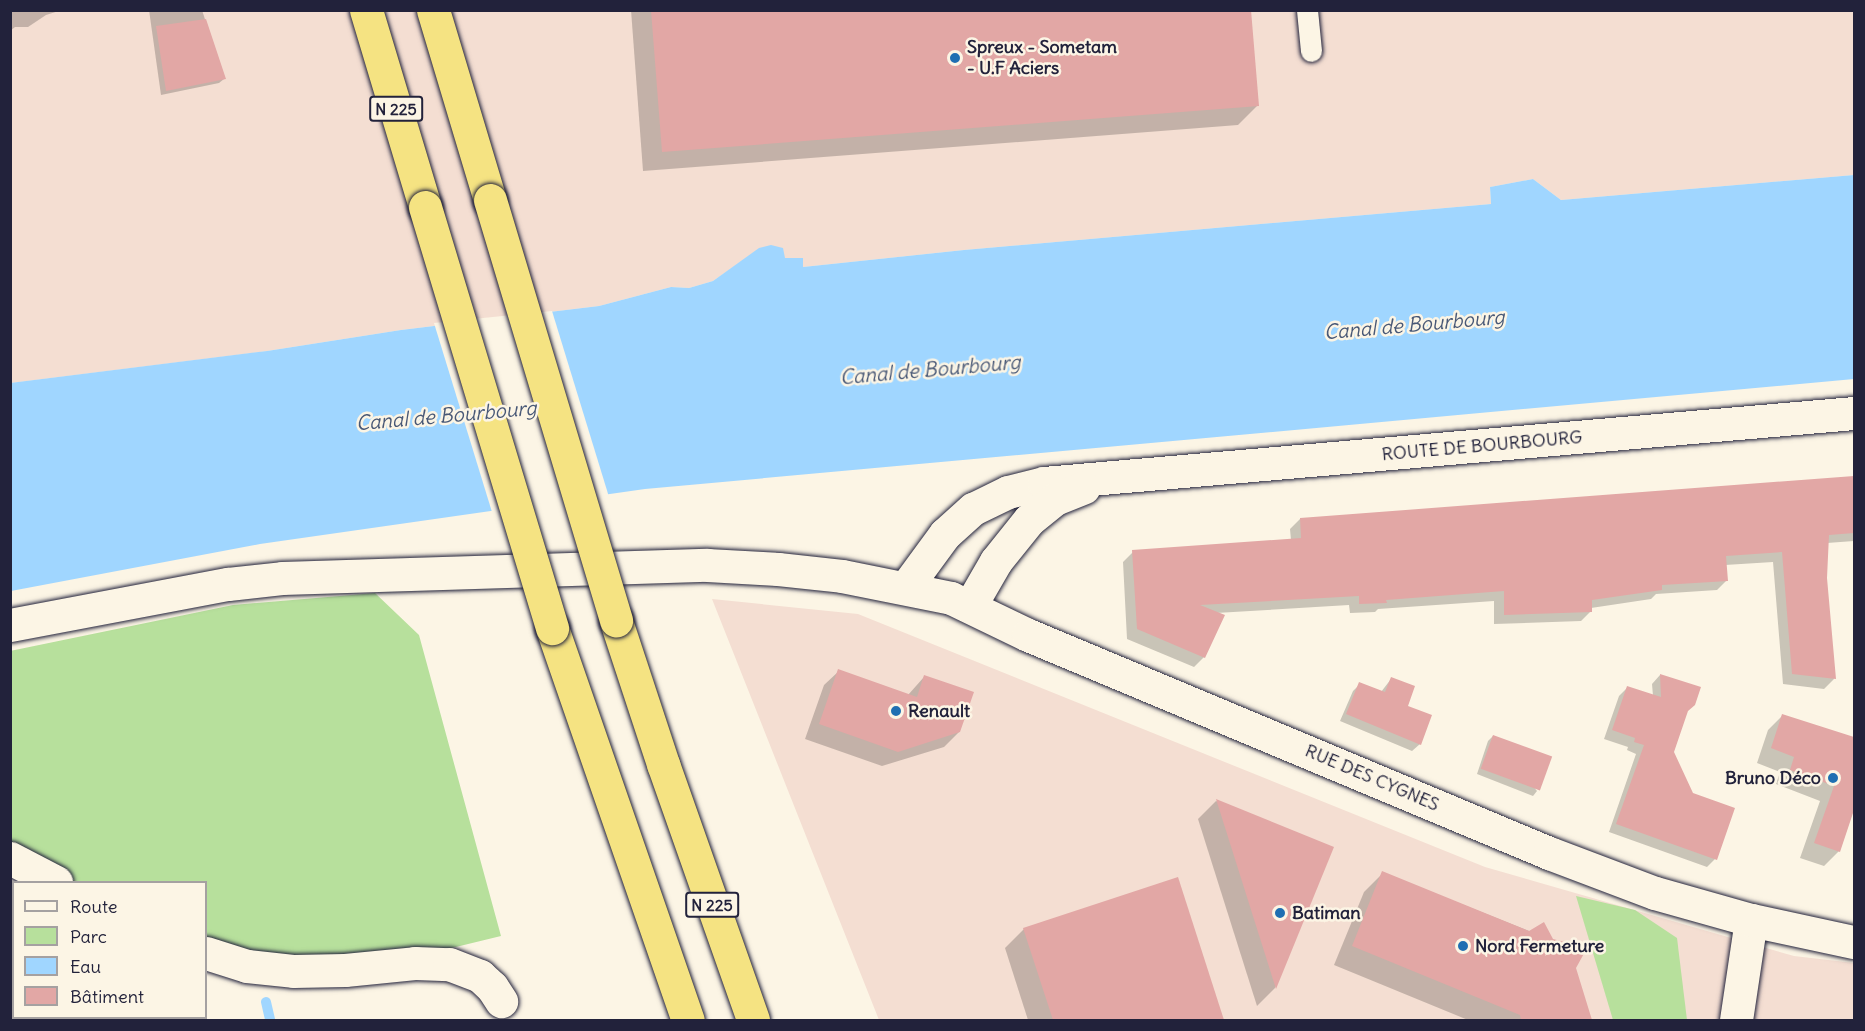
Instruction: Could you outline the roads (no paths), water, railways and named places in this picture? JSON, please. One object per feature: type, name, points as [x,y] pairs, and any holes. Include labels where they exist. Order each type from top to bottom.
[{"type":"highway","name":"N 225","points":[[366,10],[552,628],[688,1020]]},
{"type":"highway","name":"N 225","points":[[433,10],[616,621],[669,781],[753,1020]]},
{"type":"main road","name":"ROUTE DE BOURBOURG","points":[[906,587],[945,534],[973,509],[1008,492],[1044,483],[1854,413]]},
{"type":"main road","name":"ROUTE DE BOURBOURG","points":[[970,606],[1008,544],[1041,508],[1070,492],[1110,479]]},
{"type":"main road","name":"RUE DES CYGNES","points":[[10,625],[228,584],[318,576],[706,565],[809,572],[906,587],[970,606],[1028,635],[1549,853],[1655,893],[1751,920],[1852,942]]},
{"type":"main road","points":[[10,858],[54,881]]},
{"type":"main road","points":[[1736,1020],[1751,920]]},
{"type":"main road","points":[[207,954],[247,966],[293,971],[416,963],[449,964],[480,976],[492,987],[501,1001]]},
{"type":"lane","points":[[1307,10],[1311,51]]},
{"type":"water","name":"Canal de Bourbourg","points":[[1854,175],[1854,379],[645,489],[260,544],[11,591],[10,383],[267,351],[401,330],[599,306],[671,287],[689,288],[713,281],[759,248],[771,245],[783,248],[785,258],[803,258],[803,267],[964,250],[1491,204],[1490,187],[1533,179],[1561,200]]},
{"type":"waterway","points":[[266,1002],[270,1020]]},
{"type":"place","name":"Spreux - Sometam - U.F Aciers","points":[[955,58]]},
{"type":"place","name":"Renault","points":[[896,711]]},
{"type":"place","name":"Bruno Déco","points":[[1833,778]]},
{"type":"place","name":"Batiman","points":[[1280,913]]},
{"type":"place","name":"Nord Fermeture","points":[[1463,946]]}]
